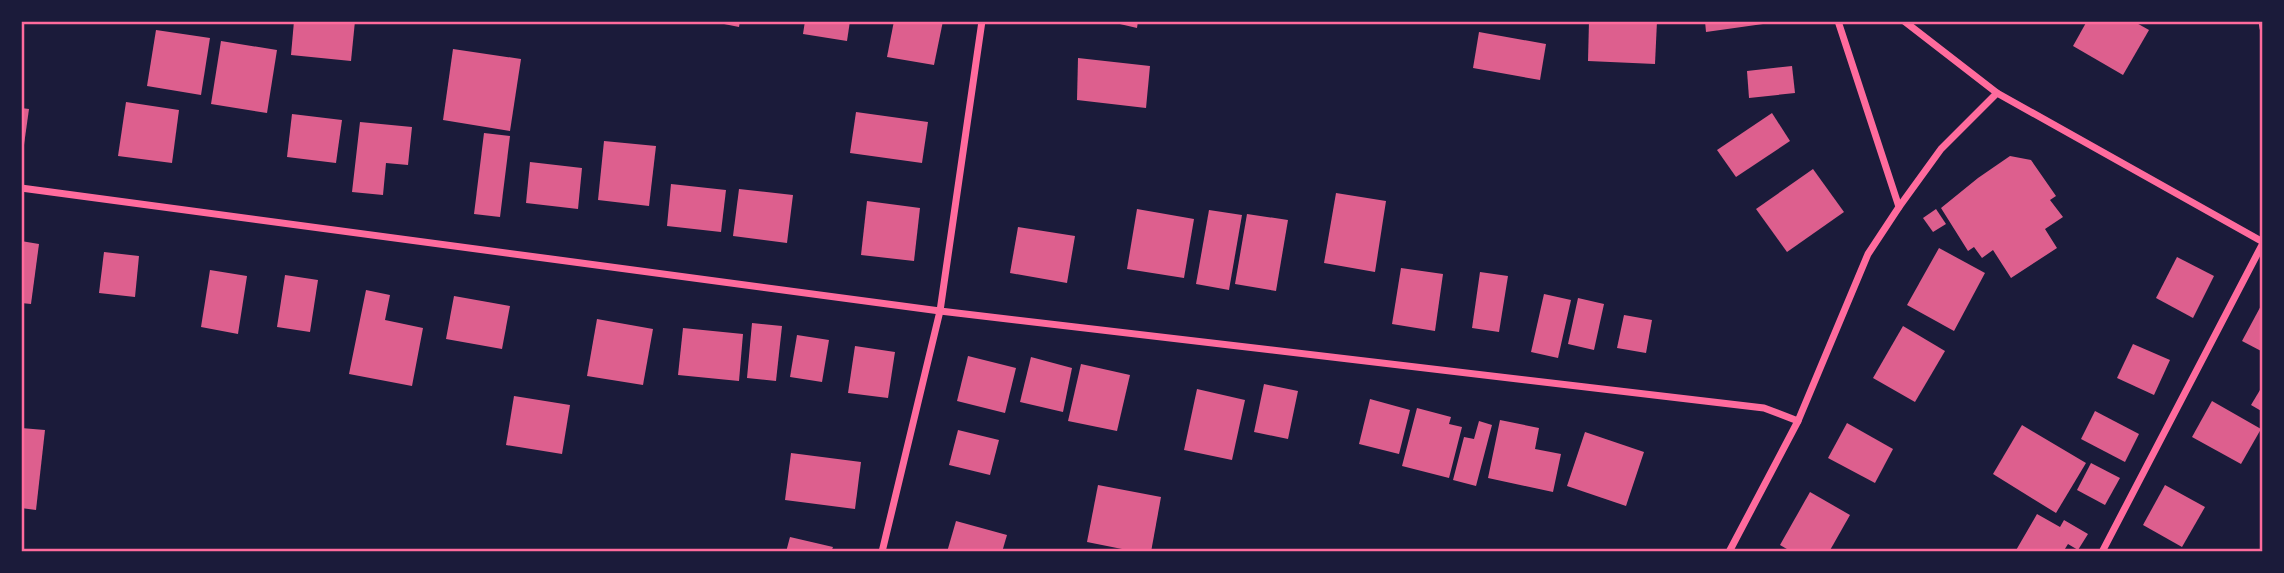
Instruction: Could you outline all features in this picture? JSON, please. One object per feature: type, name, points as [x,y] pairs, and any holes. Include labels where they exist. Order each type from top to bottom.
[{"type":"street","points":[[882,552],[940,311],[982,21]]},
{"type":"street","points":[[1838,21],[1899,206]]},
{"type":"street","points":[[1904,21],[1997,93],[2263,242],[2102,552]]},
{"type":"street","points":[[2262,21],[2263,28]]},
{"type":"street","points":[[1729,552],[1798,421],[1868,254],[1941,149],[1997,93]]},
{"type":"street","points":[[21,188],[940,311],[1764,408],[1798,421]]},
{"type":"building","points":[[294,21],[355,21],[351,61],[291,55]]},
{"type":"building","points":[[709,21],[740,21],[739,27]]},
{"type":"building","points":[[805,21],[850,21],[847,41],[803,34]]},
{"type":"building","points":[[894,21],[943,21],[934,65],[887,57]]},
{"type":"building","points":[[1107,21],[1138,21],[1137,28]]},
{"type":"building","points":[[1589,21],[1657,21],[1655,64],[1588,61]]},
{"type":"building","points":[[1705,21],[1763,21],[1763,24],[1706,32]]},
{"type":"building","points":[[2087,21],[2133,21],[2149,30],[2123,75],[2073,46]]},
{"type":"building","points":[[156,30],[210,38],[201,95],[147,86]]},
{"type":"building","points":[[1479,32],[1546,44],[1540,80],[1473,68]]},
{"type":"building","points":[[221,41],[277,50],[267,113],[211,104]]},
{"type":"building","points":[[453,49],[521,59],[510,131],[443,120]]},
{"type":"building","points":[[1078,58],[1150,66],[1146,108],[1077,100]]},
{"type":"building","points":[[1792,66],[1795,93],[1749,98],[1747,71]]},
{"type":"building","points":[[126,102],[179,110],[172,163],[118,156]]},
{"type":"building","points":[[21,108],[29,109],[23,152],[21,152]]},
{"type":"building","points":[[856,112],[928,122],[922,163],[850,153]]},
{"type":"building","points":[[1772,113],[1790,141],[1736,177],[1717,150]]},
{"type":"building","points":[[292,114],[342,120],[336,163],[287,157]]},
{"type":"building","points":[[360,122],[412,127],[408,165],[386,163],[383,195],[352,192]]},
{"type":"building","points":[[484,133],[510,136],[500,217],[474,214]]},
{"type":"building","points":[[604,141],[656,146],[649,206],[598,200]]},
{"type":"building","points":[[2010,156],[2031,160],[2056,196],[2050,200],[2063,217],[2045,229],[2057,248],[2011,278],[1993,250],[1982,258],[1974,247],[1968,251],[1941,208]]},
{"type":"building","points":[[530,162],[582,168],[578,209],[526,203]]},
{"type":"building","points":[[1813,169],[1844,212],[1787,252],[1756,209]]},
{"type":"building","points":[[671,184],[726,190],[721,232],[667,226]]},
{"type":"building","points":[[739,189],[793,195],[787,243],[733,236]]},
{"type":"building","points":[[1336,193],[1386,201],[1375,272],[1324,263]]},
{"type":"building","points":[[867,201],[920,208],[914,261],[861,255]]},
{"type":"building","points":[[1137,209],[1194,219],[1184,278],[1127,269]]},
{"type":"building","points":[[1936,209],[1946,224],[1933,232],[1923,218]]},
{"type":"building","points":[[1209,210],[1242,215],[1229,290],[1196,284]]},
{"type":"building","points":[[1247,214],[1288,220],[1276,291],[1235,284]]},
{"type":"building","points":[[1018,227],[1075,236],[1067,283],[1010,273]]},
{"type":"building","points":[[21,241],[39,244],[31,304],[21,303]]},
{"type":"building","points":[[1939,248],[1985,273],[1954,331],[1907,305]]},
{"type":"building","points":[[104,252],[139,256],[135,297],[99,293]]},
{"type":"building","points":[[2177,257],[2214,276],[2193,318],[2156,298]]},
{"type":"building","points":[[1401,268],[1443,274],[1435,331],[1392,324]]},
{"type":"building","points":[[210,270],[247,276],[238,334],[201,327]]},
{"type":"building","points":[[1480,272],[1508,276],[1499,332],[1472,328]]},
{"type":"building","points":[[285,275],[318,280],[310,332],[277,327]]},
{"type":"building","points":[[366,290],[390,295],[385,320],[423,328],[412,386],[349,374]]},
{"type":"building","points":[[1544,294],[1571,300],[1558,358],[1531,352]]},
{"type":"building","points":[[454,296],[510,306],[502,349],[446,339]]},
{"type":"building","points":[[1578,298],[1604,304],[1594,350],[1568,344]]},
{"type":"building","points":[[2263,302],[2263,352],[2242,341]]},
{"type":"building","points":[[1624,315],[1652,320],[1646,353],[1617,348]]},
{"type":"building","points":[[597,319],[653,329],[643,385],[587,376]]},
{"type":"building","points":[[752,323],[782,326],[776,381],[747,378]]},
{"type":"building","points":[[1903,326],[1945,351],[1915,402],[1873,378]]},
{"type":"building","points":[[683,328],[743,334],[739,381],[678,375]]},
{"type":"building","points":[[797,335],[829,340],[822,382],[790,377]]},
{"type":"building","points":[[2133,344],[2170,360],[2154,395],[2117,378]]},
{"type":"building","points":[[855,346],[895,352],[888,398],[848,393]]},
{"type":"building","points":[[968,356],[1016,368],[1005,413],[957,401]]},
{"type":"building","points":[[1031,357],[1072,368],[1063,412],[1020,402]]},
{"type":"building","points":[[1081,364],[1130,375],[1117,431],[1068,421]]},
{"type":"building","points":[[1264,384],[1298,391],[1288,439],[1254,432]]},
{"type":"building","points":[[2263,385],[2263,412],[2251,405]]},
{"type":"building","points":[[1197,389],[1245,400],[1232,460],[1184,450]]},
{"type":"building","points":[[514,396],[570,405],[562,454],[506,445]]},
{"type":"building","points":[[1370,399],[1410,410],[1399,454],[1359,444]]},
{"type":"building","points":[[2212,401],[2261,429],[2241,464],[2192,437]]},
{"type":"building","points":[[1417,408],[1451,417],[1449,424],[1462,427],[1449,478],[1402,466]]},
{"type":"building","points":[[2095,411],[2139,434],[2125,462],[2081,439]]},
{"type":"building","points":[[1500,420],[1539,428],[1535,449],[1561,454],[1553,492],[1488,478]]},
{"type":"building","points":[[1479,421],[1492,425],[1476,486],[1453,480],[1464,437],[1474,439]]},
{"type":"building","points":[[1847,423],[1893,449],[1875,483],[1828,458]]},
{"type":"building","points":[[2022,425],[2086,463],[2056,513],[1993,474]]},
{"type":"building","points":[[21,428],[45,430],[36,510],[21,508]]},
{"type":"building","points":[[958,430],[999,440],[990,475],[949,465]]},
{"type":"building","points":[[1585,432],[1644,452],[1626,506],[1567,486]]},
{"type":"building","points":[[791,453],[861,462],[855,509],[785,500]]},
{"type":"building","points":[[2091,463],[2120,478],[2105,505],[2077,490]]},
{"type":"building","points":[[1098,485],[1161,497],[1151,552],[1137,552],[1087,542]]},
{"type":"building","points":[[2165,485],[2205,507],[2182,547],[2143,525]]},
{"type":"building","points":[[1810,492],[1850,515],[1829,552],[1792,552],[1780,545]]},
{"type":"building","points":[[2037,514],[2060,527],[2064,520],[2088,534],[2078,550],[2068,544],[2063,552],[2015,552]]},
{"type":"building","points":[[956,521],[1007,535],[1002,552],[947,552]]},
{"type":"building","points":[[790,537],[833,547],[831,552],[786,552]]}]
